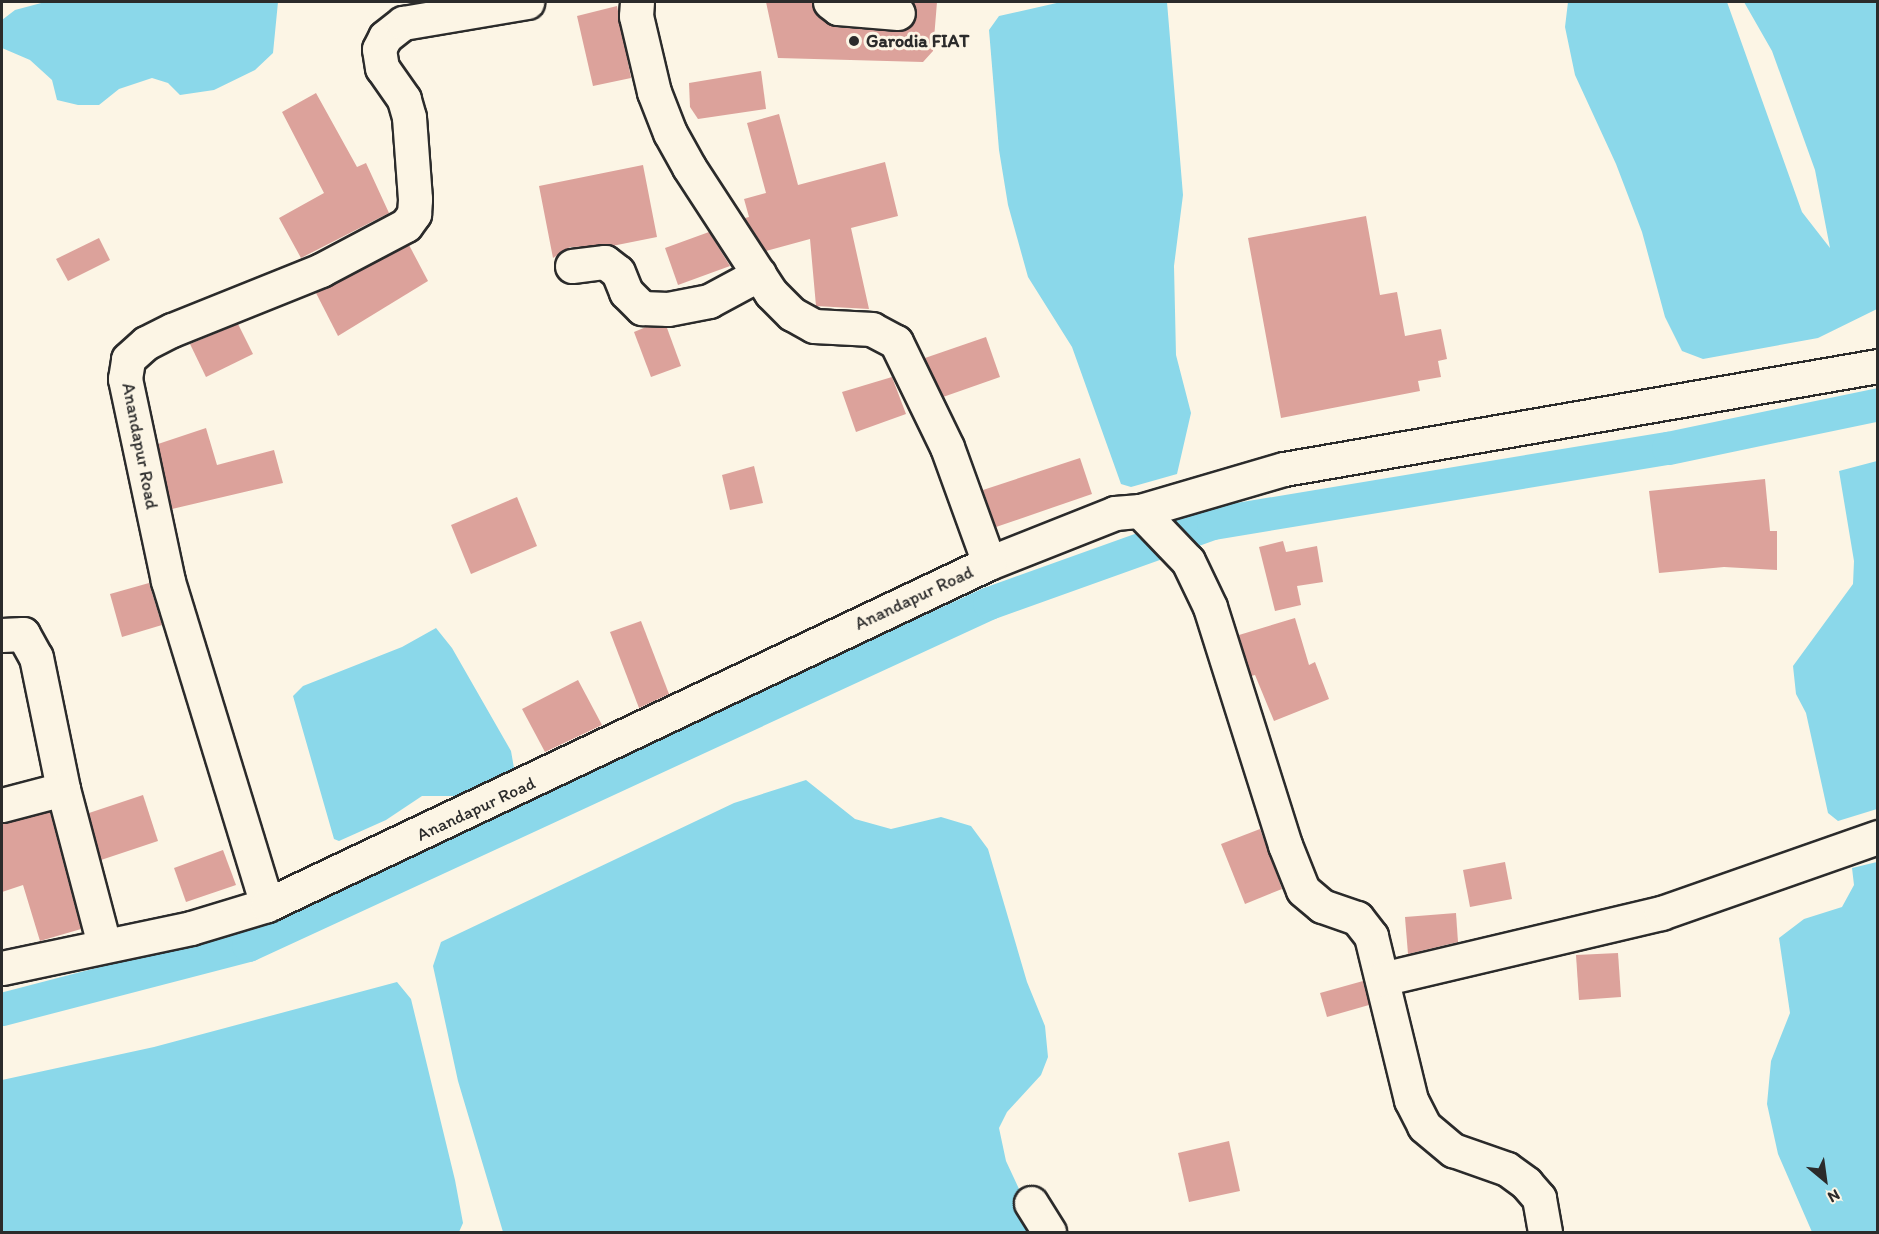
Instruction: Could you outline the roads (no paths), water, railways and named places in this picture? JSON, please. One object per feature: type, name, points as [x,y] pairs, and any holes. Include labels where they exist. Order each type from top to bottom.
[{"type":"street","name":"Anandapur Road","points":[[267,905],[168,580],[125,380],[128,359],[146,343],[172,330],[321,270],[406,225],[414,214],[415,199],[409,117],[404,99],[382,69],[379,49],[384,36],[400,12],[527,2]]},
{"type":"street","name":"Anandapur Road","points":[[2,968],[104,944],[191,928],[267,905],[538,780],[989,563],[947,447],[896,342],[872,329],[814,326],[792,314],[771,293],[670,133],[654,92],[637,2]]},
{"type":"street","points":[[830,2],[838,8],[898,13]]},
{"type":"street","points":[[572,266],[605,262],[618,272],[626,292],[642,308],[668,309],[709,300],[759,274]]},
{"type":"street","points":[[989,563],[1115,513],[1149,520],[1284,469],[1878,366]]},
{"type":"street","points":[[1149,520],[1188,561],[1222,641],[1285,845],[1303,890],[1322,906],[1357,918],[1371,936],[1411,1100],[1424,1126],[1453,1150],[1507,1169],[1526,1182],[1539,1198],[1545,1233]]},
{"type":"street","points":[[2,635],[23,634],[36,657],[63,789],[104,944]]},
{"type":"street","points":[[2,805],[63,789]]},
{"type":"street","points":[[1382,979],[1651,916],[1878,837]]},
{"type":"street","points":[[1031,1203],[1049,1233]]},
{"type":"water","points":[[45,2],[278,2],[273,53],[255,70],[214,90],[180,95],[168,83],[152,78],[119,89],[99,105],[78,105],[57,100],[52,80],[30,60],[2,48],[2,20],[15,10]]},
{"type":"water","points":[[1061,2],[1167,2],[1183,195],[1174,266],[1176,355],[1191,413],[1177,474],[1131,487],[1121,484],[1072,347],[1028,277],[1008,205],[999,150],[989,30],[999,16]]},
{"type":"water","points":[[1568,2],[1727,2],[1802,212],[1830,248],[1815,170],[1772,51],[1744,2],[1877,2],[1877,309],[1818,338],[1703,359],[1682,351],[1665,317],[1642,232],[1616,164],[1575,75],[1565,27]]},
{"type":"water","points":[[1877,461],[1877,809],[1838,821],[1828,813],[1806,713],[1796,694],[1793,666],[1853,584],[1854,561],[1839,471]]},
{"type":"water","points":[[436,628],[452,648],[511,751],[514,768],[493,782],[457,796],[422,796],[386,820],[339,841],[334,839],[293,696],[303,686],[402,647]]},
{"type":"water","points":[[806,780],[855,819],[891,829],[941,817],[971,826],[988,849],[1027,982],[1045,1026],[1048,1057],[1041,1075],[1007,1112],[999,1128],[1006,1161],[1039,1232],[503,1232],[458,1081],[433,966],[441,942],[734,803]]},
{"type":"water","points":[[1877,862],[1877,1232],[1812,1232],[1778,1154],[1767,1104],[1771,1061],[1790,1013],[1779,938],[1804,919],[1842,907],[1854,885],[1852,868]]},
{"type":"water","points":[[397,982],[411,999],[455,1180],[463,1223],[459,1232],[2,1232],[2,1080],[154,1047]]},
{"type":"waterway","points":[[2,1009],[248,945],[989,603],[1213,523],[1668,448],[1878,404]]},
{"type":"place","name":"Garodia FIAT","points":[[854,41]]}]
